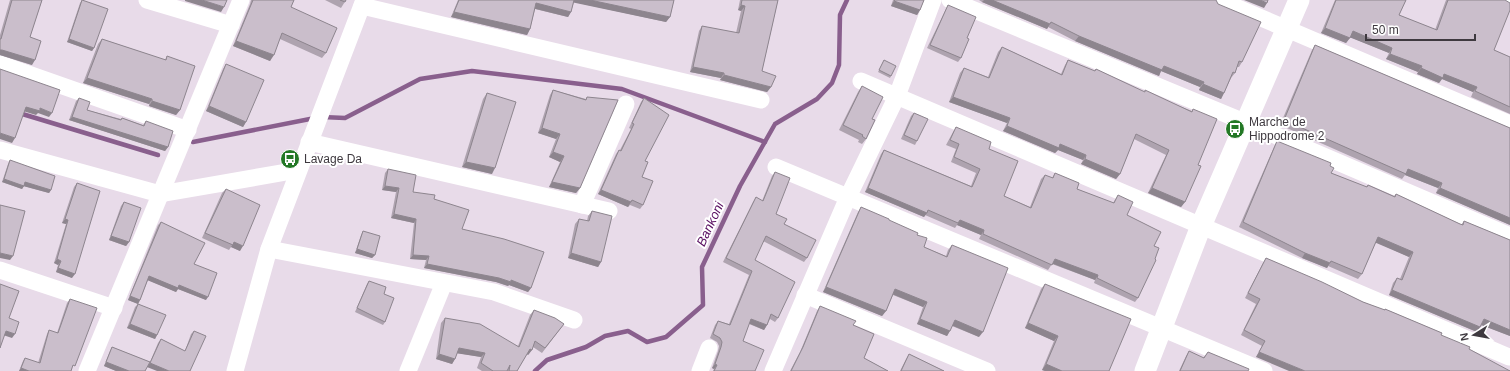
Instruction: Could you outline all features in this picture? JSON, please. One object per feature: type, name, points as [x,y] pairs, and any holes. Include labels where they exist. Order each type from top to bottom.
[{"type":"street","points":[[147,0],[231,25]]},
{"type":"street","points":[[87,371],[241,0]]},
{"type":"street","points":[[773,371],[848,197],[897,96],[932,0]]},
{"type":"street","points":[[950,0],[1247,123],[1510,236]]},
{"type":"street","points":[[1219,0],[1510,124]]},
{"type":"street","points":[[1145,371],[1201,226],[1288,30],[1299,0]]},
{"type":"street","points":[[236,371],[269,249],[363,3],[761,100]]},
{"type":"street","points":[[0,64],[188,130]]},
{"type":"street","points":[[860,81],[1509,357]]},
{"type":"street","points":[[582,205],[626,104]]},
{"type":"street","points":[[309,142],[609,211]]},
{"type":"street","points":[[0,150],[160,194],[298,170]]},
{"type":"street","points":[[776,167],[1264,371]]},
{"type":"street","points":[[269,249],[494,292],[574,320]]},
{"type":"street","points":[[0,270],[114,308]]},
{"type":"street","points":[[408,371],[444,283]]},
{"type":"street","points":[[805,295],[987,371]]},
{"type":"street","points":[[700,371],[709,348]]},
{"type":"building","points":[[12,0],[42,0],[30,37],[41,41],[35,60],[0,50],[0,39]]},
{"type":"building","points":[[82,0],[108,9],[94,48],[69,39]]},
{"type":"building","points":[[202,0],[227,0],[224,7]]},
{"type":"building","points":[[253,0],[294,0],[291,7],[337,28],[326,53],[282,33],[274,55],[236,41]]},
{"type":"building","points":[[459,0],[574,0],[571,12],[536,3],[530,29],[454,12]]},
{"type":"building","points":[[590,0],[674,0],[670,17]]},
{"type":"building","points":[[742,0],[778,0],[762,71],[776,76],[771,87],[724,75],[724,73],[693,67],[702,26],[739,33],[745,6],[741,5]]},
{"type":"building","points":[[924,0],[920,10],[894,1]]},
{"type":"building","points":[[992,0],[1216,0],[1218,4],[1261,22],[1242,62],[1239,61],[1235,73],[1233,72],[1224,93],[1203,84],[1204,82],[1164,66],[1162,70],[1079,36],[1051,22],[1050,24]]},
{"type":"building","points":[[1260,0],[1268,0],[1267,3]]},
{"type":"building","points":[[1336,0],[1406,0],[1399,15],[1437,30],[1448,0],[1505,0],[1510,3],[1510,10],[1494,50],[1510,57],[1510,107],[1475,91],[1477,87],[1444,74],[1443,78],[1421,68],[1422,66],[1390,54],[1392,48],[1353,31],[1350,38],[1325,28]]},
{"type":"building","points":[[948,5],[976,17],[967,38],[969,39],[961,58],[930,45]]},
{"type":"building","points":[[102,39],[166,60],[167,56],[195,66],[180,110],[152,101],[152,99],[87,78]]},
{"type":"building","points":[[1315,45],[1510,128],[1510,218],[1440,188],[1442,183],[1408,169],[1406,174],[1284,120]]},
{"type":"building","points":[[1002,47],[1062,75],[1068,60],[1095,71],[1096,69],[1192,112],[1193,109],[1217,119],[1198,165],[1201,166],[1185,202],[1152,188],[1169,150],[1136,134],[1120,174],[1085,159],[1086,155],[1060,144],[1059,148],[1007,126],[1010,118],[953,97],[964,68],[989,78]]},
{"type":"building","points":[[884,60],[896,66],[891,76],[879,70]]},
{"type":"building","points":[[226,64],[264,80],[246,122],[209,106]]},
{"type":"building","points":[[0,69],[60,90],[52,113],[40,108],[40,111],[26,107],[15,138],[0,133]]},
{"type":"building","points":[[862,86],[883,97],[872,119],[875,120],[866,139],[862,136],[863,135],[843,125]]},
{"type":"building","points":[[553,90],[586,100],[587,97],[618,100],[580,188],[552,182],[564,156],[553,152],[560,134],[542,128]]},
{"type":"building","points":[[487,93],[516,102],[495,168],[466,162]]},
{"type":"building","points":[[79,98],[90,102],[87,110],[121,120],[122,118],[144,126],[146,121],[173,131],[168,147],[72,117]]},
{"type":"building","points":[[644,98],[669,115],[645,161],[648,162],[642,177],[653,181],[643,205],[632,200],[631,202],[601,190],[619,150],[621,151],[634,124],[632,123]]},
{"type":"building","points":[[914,113],[928,119],[917,141],[904,135]]},
{"type":"building","points":[[956,127],[991,142],[989,149],[1018,161],[1004,196],[1031,208],[1045,175],[1053,178],[1055,173],[1079,183],[1077,189],[1114,203],[1118,195],[1133,202],[1127,215],[1161,232],[1154,246],[1159,248],[1155,259],[1156,260],[1138,298],[1097,278],[1098,275],[1055,259],[1052,265],[983,234],[984,230],[960,220],[958,223],[928,210],[927,213],[868,188],[884,150],[972,187],[980,169],[954,157],[959,144],[950,140]]},
{"type":"building","points":[[1277,141],[1331,163],[1330,166],[1334,168],[1331,173],[1367,187],[1368,185],[1395,197],[1396,194],[1460,224],[1463,225],[1464,221],[1510,240],[1510,330],[1484,319],[1480,327],[1392,290],[1397,278],[1402,280],[1413,252],[1378,237],[1362,274],[1331,261],[1330,263],[1305,253],[1243,222]]},
{"type":"building","points":[[10,160],[55,176],[51,190],[25,182],[24,186],[4,179]]},
{"type":"building","points":[[388,169],[416,175],[413,192],[435,195],[434,199],[469,210],[462,229],[504,239],[544,252],[531,288],[511,280],[511,282],[499,278],[427,264],[429,256],[413,255],[416,219],[394,214],[399,188],[385,186]]},
{"type":"building","points":[[775,172],[790,178],[776,214],[787,219],[784,224],[816,240],[807,258],[766,236],[755,260],[795,282],[778,318],[771,314],[767,325],[751,319],[743,341],[764,350],[755,371],[714,371],[717,365],[715,364],[722,342],[720,338],[713,334],[718,321],[730,325],[752,271],[726,258],[756,197],[763,201]]},
{"type":"building","points":[[77,183],[100,191],[75,274],[58,268],[61,261],[57,259],[68,220],[65,219]]},
{"type":"building","points":[[226,189],[260,205],[243,246],[234,242],[233,245],[205,233]]},
{"type":"building","points":[[124,202],[141,208],[129,242],[111,236]]},
{"type":"building","points":[[0,205],[25,211],[13,256],[0,253]]},
{"type":"building","points":[[861,207],[918,233],[917,235],[927,238],[924,247],[947,257],[952,245],[1008,268],[983,332],[955,320],[950,331],[920,319],[927,302],[895,289],[886,311],[826,287]]},
{"type":"building","points":[[592,211],[612,216],[601,262],[571,253],[579,219],[589,221]]},
{"type":"building","points":[[161,222],[205,243],[194,264],[217,273],[208,297],[179,285],[178,288],[149,276],[140,300],[130,296]]},
{"type":"building","points":[[363,231],[380,236],[375,255],[357,249]]},
{"type":"building","points":[[1266,258],[1322,282],[1363,302],[1385,309],[1442,333],[1441,335],[1470,347],[1469,349],[1510,371],[1305,371],[1259,352],[1265,341],[1244,330],[1260,299],[1248,293]]},
{"type":"building","points":[[369,281],[386,287],[384,294],[394,298],[385,322],[357,308]]},
{"type":"building","points":[[0,284],[19,291],[9,318],[19,322],[15,334],[6,331],[0,348]]},
{"type":"building","points":[[1045,284],[1131,319],[1109,371],[1062,371],[1046,364],[1058,336],[1028,323]]},
{"type":"building","points":[[70,299],[97,308],[75,366],[73,365],[71,371],[29,371],[21,368],[25,358],[40,363],[49,330],[58,333]]},
{"type":"building","points":[[138,304],[166,315],[157,335],[130,324]]},
{"type":"building","points":[[820,306],[856,321],[853,325],[874,334],[864,358],[888,371],[791,371]]},
{"type":"building","points":[[534,310],[555,318],[564,324],[545,348],[535,341],[532,350],[530,349],[517,371],[509,371],[510,365],[507,371],[493,371],[481,363],[485,353],[459,348],[455,359],[439,354],[445,318],[480,324],[519,347]]},
{"type":"building","points":[[194,331],[206,336],[190,371],[169,371],[150,363],[161,339],[185,351]]},
{"type":"building","points":[[112,347],[150,362],[145,371],[129,371],[106,362]]},
{"type":"building","points":[[1189,351],[1204,358],[1208,352],[1249,369],[1248,371],[1180,371]]},
{"type":"building","points":[[909,354],[944,371],[901,371]]},
{"type":"waterway","name":"Bankoni","points":[[535,371],[547,360],[586,347],[605,336],[628,331],[647,342],[666,337],[703,305],[702,267],[740,186],[775,124],[817,99],[832,83],[839,65],[840,15],[847,0]]},
{"type":"waterway","points":[[322,117],[345,118],[420,79],[472,71],[622,89],[765,142]]},
{"type":"waterway","points":[[19,113],[158,155]]},
{"type":"waterway","points":[[193,142],[315,118]]},
{"type":"place","name":"Marche de Hippodrome 2","points":[[1235,129]]},
{"type":"place","name":"Lavage Da","points":[[290,159]]}]
